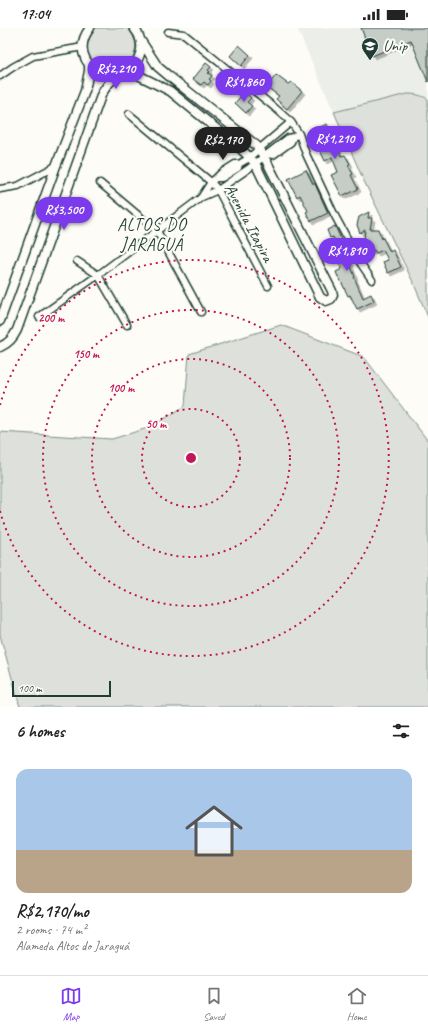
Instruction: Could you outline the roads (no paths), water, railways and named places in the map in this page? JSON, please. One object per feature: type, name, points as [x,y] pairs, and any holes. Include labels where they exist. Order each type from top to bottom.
[{"type":"street","points":[[87,29],[83,47],[84,56],[94,70],[109,76],[136,74],[170,91],[239,147],[252,160],[320,297],[326,301],[331,299],[333,295],[332,291],[266,156],[257,146],[158,67],[134,28]]},
{"type":"street","points":[[168,32],[184,34],[292,122],[296,136],[335,216],[361,264],[372,280]]},
{"type":"street","points":[[0,347],[11,340],[17,330],[102,93],[109,83],[133,67],[138,60],[141,50],[141,41]]},
{"type":"street","points":[[0,76],[33,56],[83,47]]},
{"type":"street","points":[[0,321],[56,166],[85,91],[90,71],[89,64]]},
{"type":"street","name":"Avenida Itapira","points":[[129,114],[214,180],[268,286]]},
{"type":"street","points":[[39,317],[202,197],[218,190],[248,169],[259,149],[292,122]]},
{"type":"street","points":[[202,197],[221,173],[235,164],[266,156],[273,156],[291,142],[296,136]]},
{"type":"street","points":[[0,189],[18,186],[56,166]]},
{"type":"street","points":[[100,183],[157,231],[201,312]]},
{"type":"street","points":[[77,261],[98,275],[127,326]]},
{"type":"place","name":"Unip","points":[[370,61]]},
{"type":"district","name":"ALTOS DO JARAGUÁ","points":[[152,234]]}]
